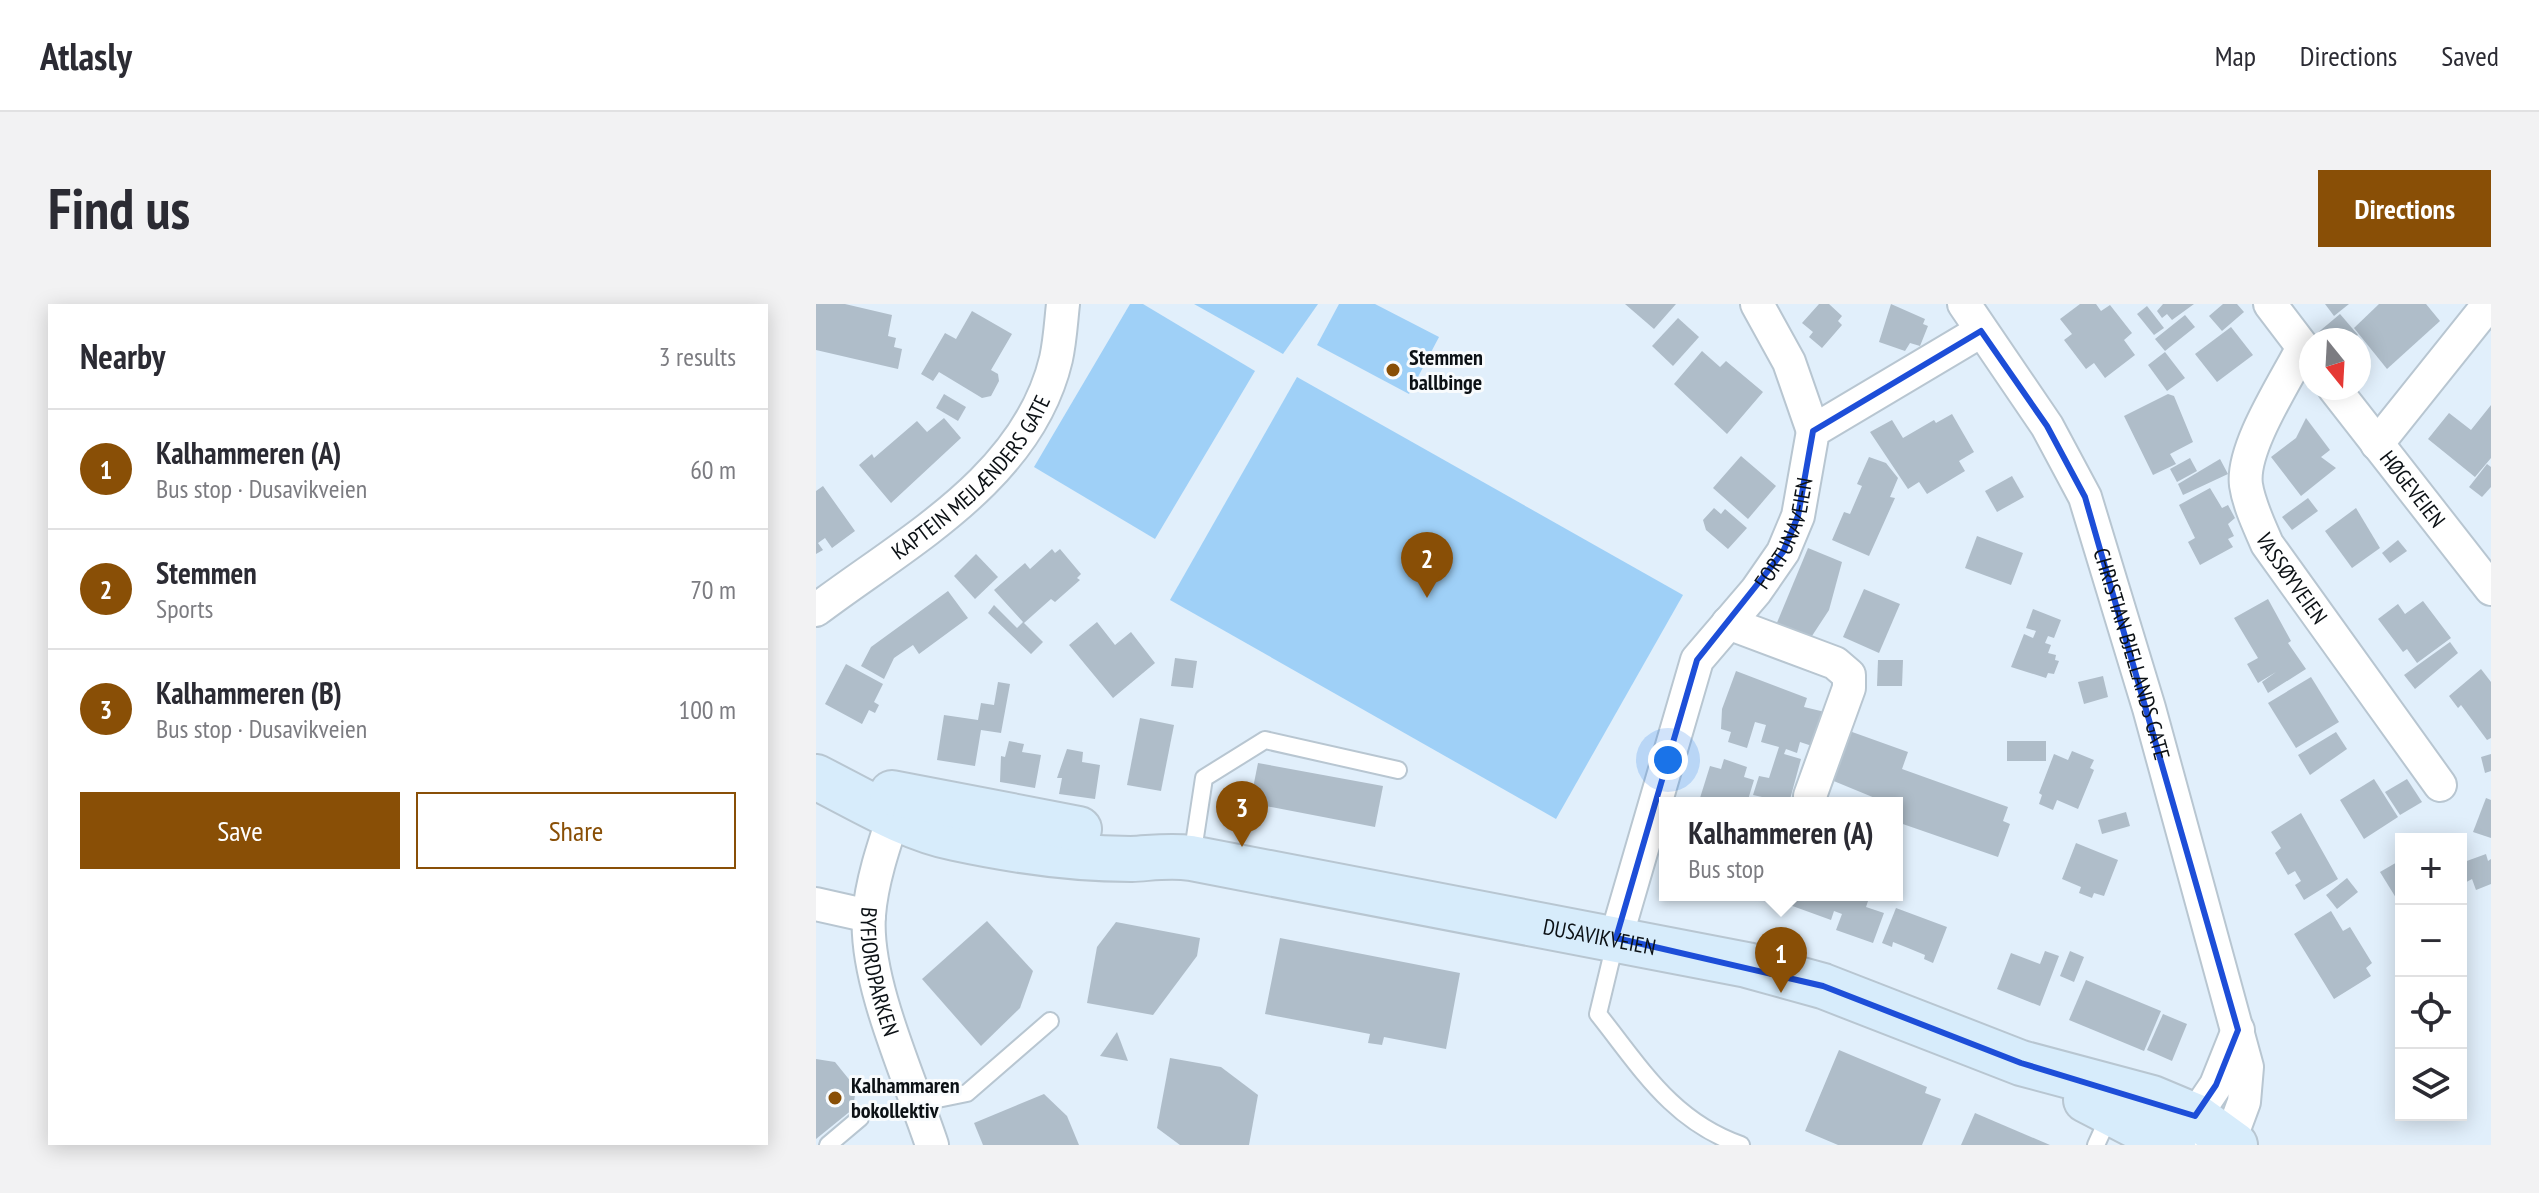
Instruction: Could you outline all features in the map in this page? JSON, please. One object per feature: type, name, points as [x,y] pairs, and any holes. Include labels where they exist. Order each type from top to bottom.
[{"type":"main road","points":[[816,754],[897,806]]},
{"type":"main road","points":[[816,777],[897,806]]},
{"type":"main road","name":"DUSAVIKVEIEN","points":[[897,806],[952,838],[1017,849],[1131,859],[1178,856],[1747,965],[1823,986],[2021,1063],[2152,1098],[2208,1139]]},
{"type":"main road","name":"DUSAVIKVEIEN","points":[[2021,1063],[2103,1129],[2208,1139]]},
{"type":"street","name":"KAPTEIN MEJLÆNDERS GATE","points":[[816,610],[961,501],[1006,458],[1039,401],[1056,360],[1063,304]]},
{"type":"street","name":"FORTUNAVEIEN","points":[[1616,938],[1697,660],[1756,591],[1783,552],[1798,516],[1813,431],[1789,362],[1757,304]]},
{"type":"street","points":[[2270,304],[2299,342]]},
{"type":"street","points":[[2377,444],[2489,304]]},
{"type":"street","points":[[1813,431],[1976,314]]},
{"type":"street","name":"CHRISTIAN BJELLANDS GATE","points":[[1976,314],[2047,426],[2085,497],[2149,708],[2247,1067],[2244,1102],[2208,1139]]},
{"type":"street","name":"VASSØYVEIEN","points":[[2299,366],[2247,459],[2246,483],[2253,511],[2267,544],[2440,785]]},
{"type":"street","name":"HØGEVEIEN","points":[[2343,400],[2491,589]]},
{"type":"street","points":[[1728,623],[1835,663],[1849,675],[1849,688],[1810,796]]},
{"type":"street","name":"BYFJORDPARKEN","points":[[897,806],[869,916],[878,984],[932,1145]]},
{"type":"street","points":[[816,904],[869,916]]},
{"type":"street","points":[[2208,1139],[2216,1085],[2238,1030]]},
{"type":"lane","points":[[1178,856],[1204,778],[1265,740],[1398,770]]},
{"type":"lane","points":[[1616,938],[1598,1014],[1669,1103],[1695,1124],[1741,1145]]},
{"type":"lane","points":[[918,1103],[967,1093],[1050,1021]]},
{"type":"lane","points":[[828,1145],[860,1118]]},
{"type":"highlighted area","points":[[1981,331],[2047,426],[2085,497],[2238,1030],[2216,1085],[2195,1116],[2021,1063],[1823,986],[1616,938],[1697,660],[1783,552],[1798,516],[1813,431]]},
{"type":"shaded area","points":[[1130,304],[1143,304],[1255,371],[1155,539],[1034,467]]},
{"type":"shaded area","points":[[1194,304],[1318,304],[1283,354]]},
{"type":"shaded area","name":"Stemmen ballbinge","points":[[1339,304],[1375,304],[1439,337],[1409,394],[1317,345]]},
{"type":"shaded area","points":[[1297,377],[1683,595],[1556,819],[1170,600]]},
{"type":"building","points":[[816,304],[845,304],[892,315],[888,336],[896,338],[894,347],[902,349],[898,369],[816,350]]},
{"type":"building","points":[[1625,304],[1676,304],[1654,329]]},
{"type":"building","points":[[1819,304],[1829,304],[1842,316],[1838,321],[1842,325],[1822,348],[1809,337],[1813,332],[1802,323]]},
{"type":"building","points":[[1891,304],[1925,319],[1923,324],[1928,326],[1920,346],[1910,343],[1905,351],[1879,342]]},
{"type":"building","points":[[2080,304],[2096,304],[2101,311],[2110,305],[2132,333],[2124,340],[2135,355],[2105,378],[2094,363],[2086,369],[2064,340],[2072,334],[2060,319]]},
{"type":"building","points":[[2163,304],[2194,304],[2172,320],[2167,314],[2162,318],[2157,311]]},
{"type":"building","points":[[2223,304],[2237,304],[2244,312],[2222,331],[2209,316]]},
{"type":"building","points":[[2325,304],[2349,304],[2334,316]]},
{"type":"building","points":[[2379,304],[2426,304],[2440,321],[2387,369],[2371,349],[2371,328],[2354,328]]},
{"type":"building","points":[[2147,306],[2164,328],[2154,335],[2137,314]]},
{"type":"building","points":[[972,311],[1012,334],[991,370],[998,374],[999,381],[991,396],[982,398],[939,372],[933,381],[921,374],[945,333],[956,339]]},
{"type":"building","points":[[2340,314],[2352,328],[2323,328]]},
{"type":"building","points":[[2185,315],[2195,327],[2165,351],[2155,339]]},
{"type":"building","points":[[1678,318],[1699,337],[1673,366],[1652,346]]},
{"type":"building","points":[[2231,327],[2253,355],[2217,382],[2195,354]]},
{"type":"building","points":[[1702,351],[1720,367],[1726,361],[1763,392],[1727,434],[1674,384]]},
{"type":"building","points":[[2165,352],[2185,378],[2167,391],[2148,365]]},
{"type":"building","points":[[944,394],[966,407],[958,421],[936,408]]},
{"type":"building","points":[[2168,394],[2174,396],[2193,442],[2170,454],[2176,464],[2153,475],[2124,416]]},
{"type":"building","points":[[2491,405],[2491,458],[2475,477],[2428,439],[2449,413],[2471,430]]},
{"type":"building","points":[[1952,414],[1974,452],[1959,461],[1965,471],[1927,494],[1919,482],[1908,489],[1870,432],[1892,420],[1903,438],[1934,420],[1936,423]]},
{"type":"building","points":[[944,418],[961,438],[891,503],[859,465],[872,454],[874,458],[917,421],[927,432]]},
{"type":"building","points":[[2306,418],[2330,450],[2321,457],[2336,468],[2301,496],[2271,457],[2296,438]]},
{"type":"building","points":[[1741,456],[1776,486],[1748,519],[1713,488]]},
{"type":"building","points":[[1869,457],[1886,463],[1898,478],[1890,497],[1895,498],[1869,556],[1832,540],[1844,512],[1850,514],[1862,486],[1857,484]]},
{"type":"building","points":[[2190,458],[2197,471],[2177,482],[2170,469]]},
{"type":"building","points":[[2220,459],[2228,474],[2183,495],[2178,484]]},
{"type":"building","points":[[2487,464],[2491,467],[2491,487],[2482,497],[2469,487]]},
{"type":"building","points":[[2012,476],[2024,497],[1997,512],[1985,491]]},
{"type":"building","points":[[823,486],[855,531],[832,548],[825,538],[818,543],[823,550],[816,554],[816,491]]},
{"type":"building","points":[[2210,488],[2222,508],[2228,505],[2235,518],[2228,524],[2234,536],[2228,539],[2233,547],[2200,565],[2188,542],[2195,538],[2179,505]]},
{"type":"building","points":[[2308,498],[2318,511],[2292,530],[2282,517]]},
{"type":"building","points":[[1714,508],[1721,514],[1725,509],[1747,528],[1728,549],[1706,530],[1703,520]]},
{"type":"building","points":[[2356,508],[2380,548],[2352,568],[2325,531]]},
{"type":"building","points":[[1977,536],[2023,553],[2011,585],[1965,568]]},
{"type":"building","points":[[2398,540],[2407,551],[2390,563],[2382,553]]},
{"type":"building","points":[[1808,548],[1842,562],[1829,610],[1810,639],[1776,625]]},
{"type":"building","points":[[1052,549],[1055,553],[1060,549],[1081,574],[1077,578],[1080,580],[1055,602],[1051,599],[1024,623],[1043,642],[1031,654],[988,613],[994,605],[1017,628],[1023,622],[994,590],[1025,563],[1030,569]]},
{"type":"building","points":[[976,554],[998,577],[975,599],[954,576]]},
{"type":"building","points":[[1864,589],[1900,604],[1879,653],[1843,637]]},
{"type":"building","points":[[948,591],[968,618],[919,654],[913,645],[894,658],[884,679],[861,666],[871,647]]},
{"type":"building","points":[[2268,599],[2291,641],[2288,643],[2306,669],[2268,693],[2262,682],[2276,672],[2258,683],[2247,664],[2258,658],[2234,618]]},
{"type":"building","points":[[2423,601],[2451,638],[2417,663],[2407,649],[2403,652],[2378,619],[2398,604],[2405,614]]},
{"type":"building","points":[[2033,609],[2061,620],[2054,638],[2048,636],[2045,643],[2051,645],[2048,653],[2056,655],[2055,660],[2059,661],[2054,674],[2048,673],[2046,678],[2011,667],[2024,634],[2033,638],[2036,631],[2026,628]]},
{"type":"building","points":[[1097,622],[1115,645],[1131,632],[1155,663],[1113,698],[1069,645]]},
{"type":"building","points":[[2450,642],[2458,653],[2415,689],[2404,675]]},
{"type":"building","points":[[1175,658],[1197,661],[1193,688],[1171,686]]},
{"type":"building","points":[[1878,660],[1903,660],[1902,686],[1877,686]]},
{"type":"building","points":[[846,664],[883,684],[874,702],[879,705],[875,713],[869,710],[862,724],[825,704]]},
{"type":"building","points":[[2481,669],[2491,682],[2491,738],[2487,740],[2461,705],[2458,708],[2449,696]]},
{"type":"building","points":[[1736,671],[1807,698],[1804,707],[1825,712],[1815,747],[1800,742],[1797,753],[1786,749],[1784,754],[1801,759],[1791,797],[1753,795],[1759,776],[1769,778],[1779,747],[1761,742],[1766,725],[1755,722],[1747,748],[1728,742],[1731,732],[1721,729],[1722,709]]},
{"type":"building","points":[[2103,676],[2108,697],[2084,704],[2078,682]]},
{"type":"building","points":[[2311,677],[2339,722],[2296,748],[2268,703]]},
{"type":"building","points":[[998,682],[1010,684],[1001,733],[981,730],[975,766],[937,760],[944,715],[978,720],[981,703],[994,705]]},
{"type":"building","points":[[1140,718],[1174,725],[1161,791],[1127,785]]},
{"type":"building","points":[[1841,728],[1908,752],[1902,769],[2008,807],[2003,821],[2010,824],[1998,857],[1903,824],[1903,797],[1872,797],[1824,777]]},
{"type":"building","points":[[2336,732],[2347,749],[2310,775],[2298,755]]},
{"type":"building","points":[[1009,741],[1024,744],[1022,752],[1041,755],[1035,788],[1000,782],[1001,756],[1005,757]]},
{"type":"building","points":[[2007,741],[2046,741],[2046,761],[2007,761]]},
{"type":"building","points":[[1067,749],[1083,752],[1082,762],[1100,765],[1095,799],[1059,794],[1062,778],[1057,778]]},
{"type":"building","points":[[2072,751],[2094,760],[2090,768],[2094,770],[2078,809],[2057,800],[2053,810],[2039,804],[2042,795],[2039,793],[2054,754],[2068,760]]},
{"type":"building","points":[[2491,754],[2491,771],[2485,773],[2481,757]]},
{"type":"building","points":[[1724,759],[1747,767],[1744,777],[1754,780],[1749,797],[1700,797],[1710,766],[1721,769]]},
{"type":"building","points":[[1258,763],[1383,786],[1375,827],[1250,803]]},
{"type":"building","points":[[2374,779],[2398,817],[2364,839],[2340,800]]},
{"type":"building","points":[[2407,779],[2422,802],[2400,815],[2385,792]]},
{"type":"building","points":[[2486,798],[2491,800],[2491,838],[2473,832]]},
{"type":"building","points":[[2126,812],[2130,826],[2102,834],[2098,820]]},
{"type":"building","points":[[2301,813],[2338,879],[2304,900],[2295,885],[2301,881],[2295,871],[2288,875],[2275,853],[2281,848],[2271,832]]},
{"type":"building","points":[[2076,843],[2118,860],[2104,896],[2094,893],[2092,898],[2079,893],[2081,887],[2062,879]]},
{"type":"building","points":[[2486,854],[2488,861],[2491,859],[2491,884],[2476,890],[2472,879],[2467,882],[2467,861]]},
{"type":"building","points":[[2395,863],[2395,896],[2380,872]]},
{"type":"building","points":[[2347,878],[2358,892],[2337,909],[2326,895]]},
{"type":"building","points":[[1779,901],[1868,901],[1866,907],[1884,913],[1873,943],[1836,930],[1842,914],[1834,911],[1831,920]]},
{"type":"building","points":[[1896,908],[1947,927],[1933,963],[1924,959],[1925,955],[1893,942],[1892,947],[1882,943]]},
{"type":"building","points":[[2331,911],[2343,931],[2350,927],[2372,963],[2366,968],[2371,976],[2334,999],[2294,934]]},
{"type":"building","points":[[987,921],[1033,971],[1020,1008],[981,1046],[922,979]]},
{"type":"building","points":[[1116,922],[1200,938],[1197,956],[1153,1015],[1087,1003],[1097,947]]},
{"type":"building","points":[[1280,938],[1460,973],[1446,1049],[1384,1037],[1382,1045],[1368,1043],[1370,1034],[1265,1014]]},
{"type":"building","points":[[2045,951],[2059,956],[2040,1006],[1997,989],[2011,953],[2040,964]]},
{"type":"building","points":[[2070,951],[2084,957],[2074,982],[2060,976]]},
{"type":"building","points":[[2086,980],[2161,1011],[2144,1051],[2069,1020]]},
{"type":"building","points":[[2163,1014],[2187,1024],[2172,1061],[2147,1050]]},
{"type":"building","points":[[1117,1032],[1128,1061],[1100,1056]]},
{"type":"building","points":[[1839,1050],[1927,1087],[1925,1093],[1941,1099],[1922,1145],[1838,1145],[1805,1131]]},
{"type":"building","points":[[1170,1058],[1221,1067],[1258,1095],[1249,1145],[1180,1145],[1157,1128]]},
{"type":"building","name":"Kalhammaren bokollektiv","points":[[816,1059],[835,1062],[856,1088],[853,1109],[816,1139]]},
{"type":"building","points":[[1044,1094],[1067,1116],[1079,1145],[983,1145],[974,1123]]},
{"type":"building","points":[[1975,1113],[2050,1145],[1961,1145]]},
{"type":"place","name":"Stemmen ballbinge","points":[[1393,370]]},
{"type":"place","name":"Stemmen","points":[[1427,598]]},
{"type":"place","name":"Kalhammeren (B)","points":[[1242,847]]},
{"type":"place","name":"Kalhammeren (A)","points":[[1781,993]]},
{"type":"place","name":"Kalhammaren bokollektiv","points":[[835,1098]]}]
